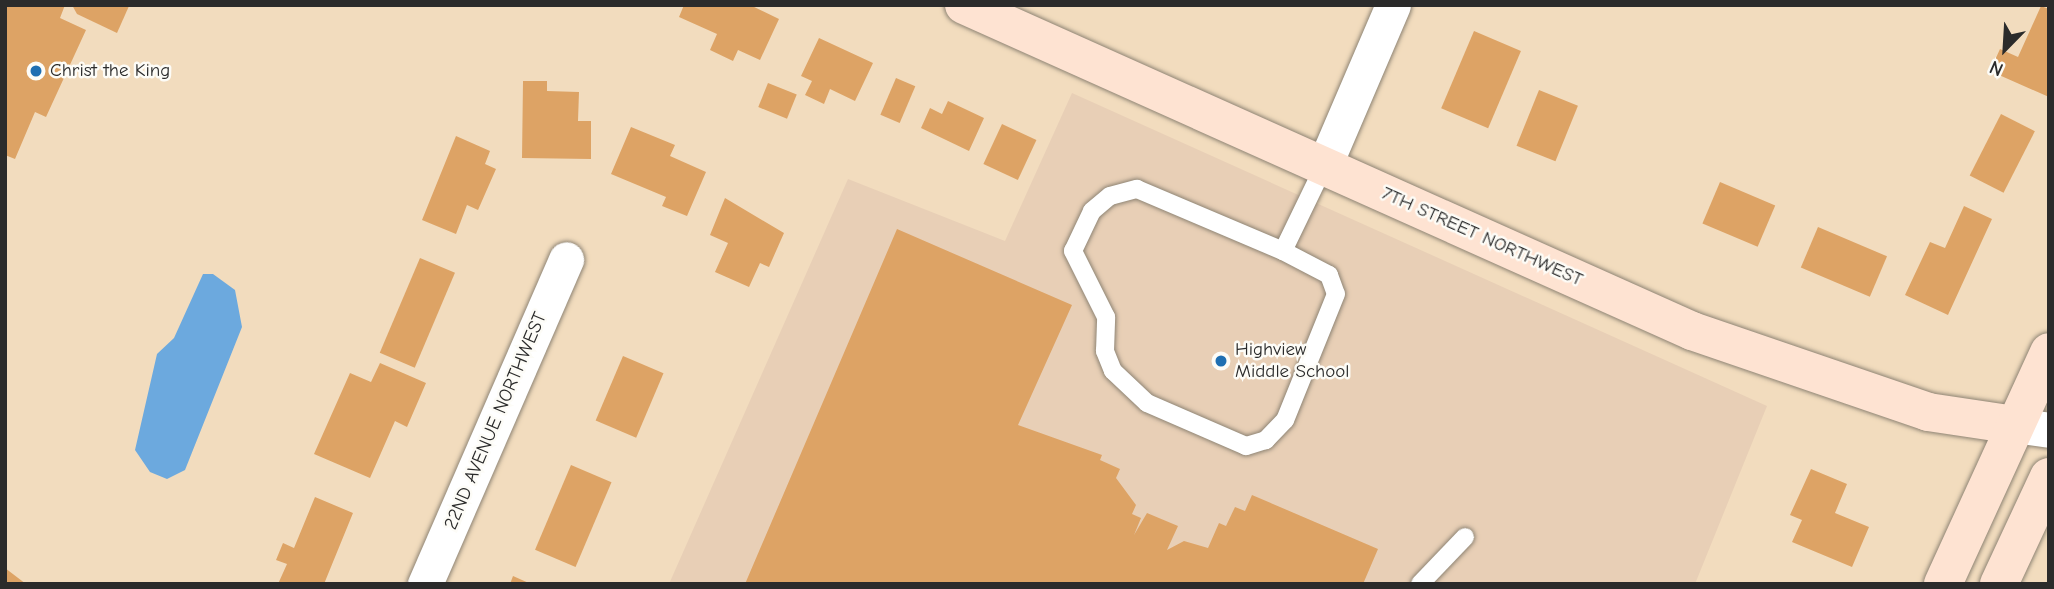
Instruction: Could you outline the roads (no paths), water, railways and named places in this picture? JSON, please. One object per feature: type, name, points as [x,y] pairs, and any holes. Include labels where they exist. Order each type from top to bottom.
[{"type":"street","name":"7TH STREET NORTHWEST","points":[[964,5],[1692,331],[1916,408],[2032,428]]},
{"type":"street","points":[[1324,166],[1393,5]]},
{"type":"street","name":"22ND AVENUE NORTHWEST","points":[[425,584],[566,259]]},
{"type":"street","points":[[1943,584],[2032,428],[2049,352]]},
{"type":"street","points":[[1999,584],[2049,477]]},
{"type":"lane","points":[[1283,251],[1324,166]]},
{"type":"lane","points":[[1137,189],[1283,251],[1329,275],[1336,294],[1285,421],[1266,440],[1246,446],[1147,402],[1113,371],[1105,351],[1106,317],[1073,251],[1091,211],[1110,196],[1137,189]]},
{"type":"lane","points":[[1420,584],[1465,537]]},
{"type":"water","points":[[203,274],[213,274],[235,290],[242,327],[185,470],[167,479],[150,472],[135,450],[157,354],[174,338]]},
{"type":"place","name":"Christ the King","points":[[36,71]]},
{"type":"place","name":"Highview Middle School","points":[[1221,361]]}]
